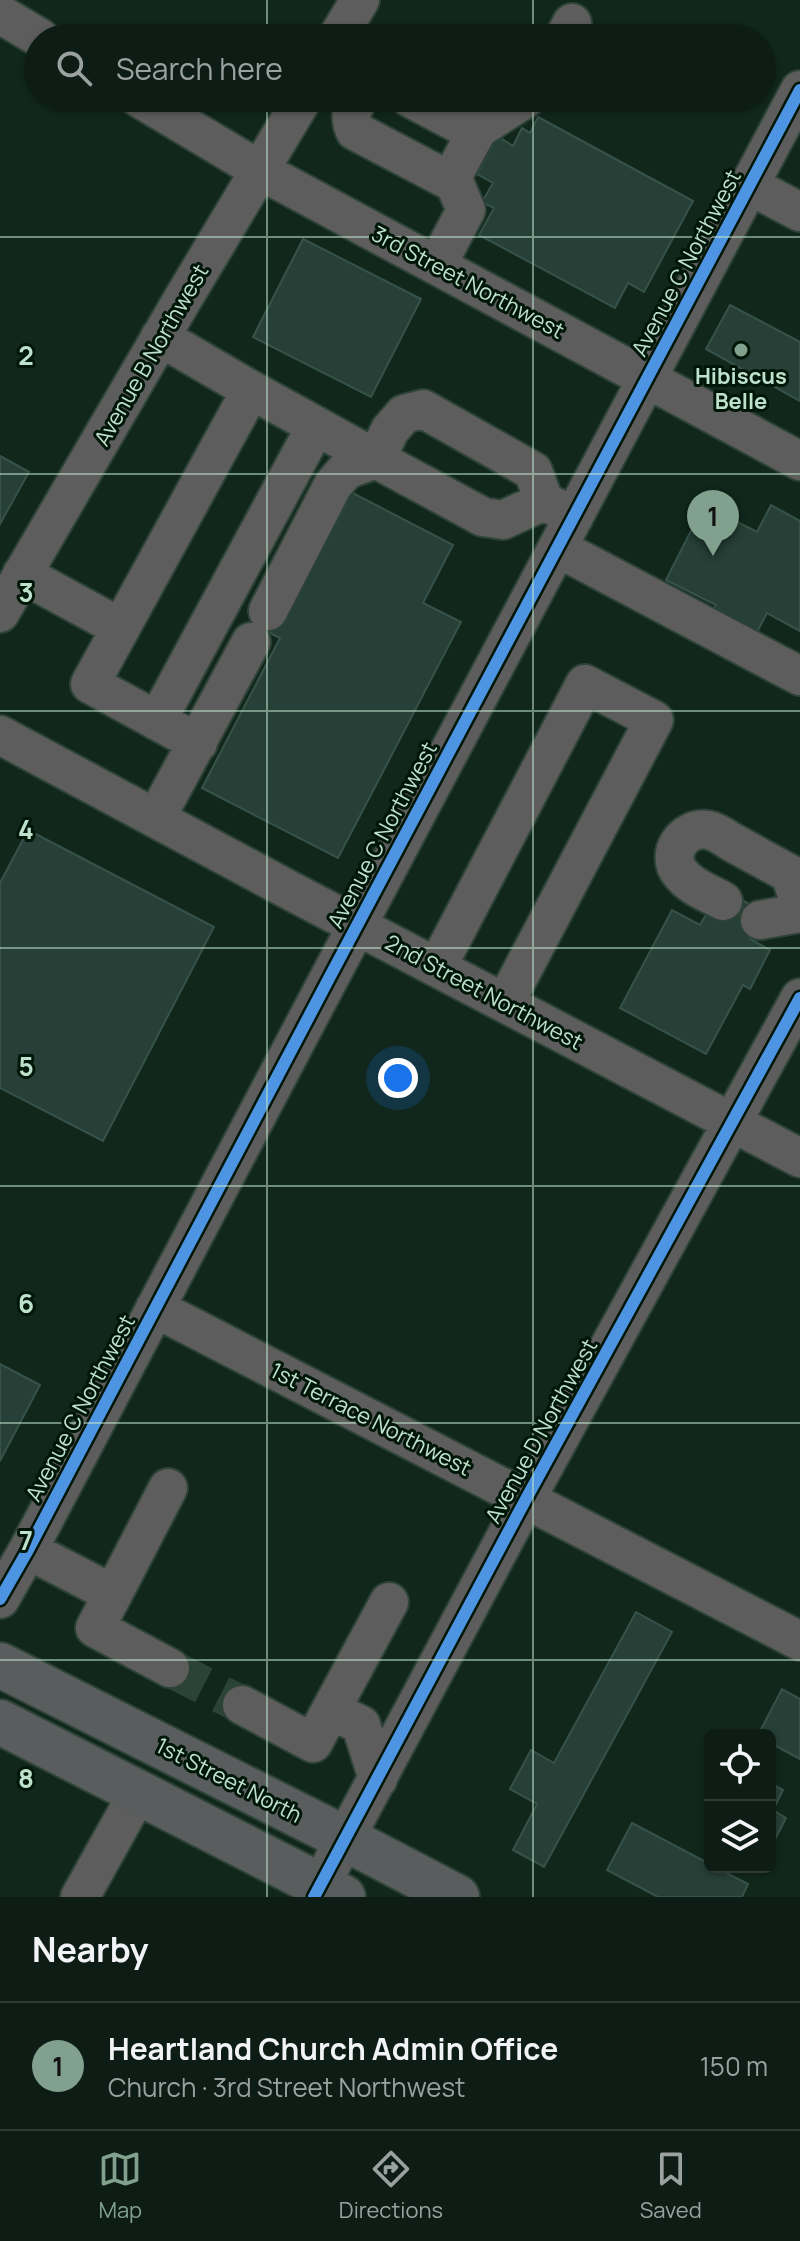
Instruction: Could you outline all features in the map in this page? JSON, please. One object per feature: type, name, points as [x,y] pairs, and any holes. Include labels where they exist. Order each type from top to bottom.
[{"type":"main road","name":"1st Street North","points":[[0,1665],[457,1897]]},
{"type":"main road","points":[[0,1722],[326,1893]]},
{"type":"street","points":[[345,24],[360,0]]},
{"type":"street","points":[[0,14],[24,28]]},
{"type":"street","name":"Avenue C Northwest","points":[[0,1599],[357,925],[559,522],[648,379],[800,90]]},
{"type":"street","name":"3rd Street Northwest","points":[[162,112],[261,171],[800,461]]},
{"type":"street","name":"Avenue B Northwest","points":[[0,613],[295,112]]},
{"type":"street","points":[[351,112],[355,131],[454,183]]},
{"type":"street","points":[[436,112],[476,133]]},
{"type":"street","points":[[437,265],[466,210],[452,177],[478,129],[504,112]]},
{"type":"street","points":[[749,185],[800,212]]},
{"type":"street","points":[[160,337],[483,517],[559,522]]},
{"type":"street","points":[[198,743],[90,684],[251,390]]},
{"type":"street","points":[[156,818],[333,485],[346,470],[376,459],[390,430],[404,414],[423,409],[533,471],[559,522],[800,676]]},
{"type":"street","points":[[157,721],[316,426]]},
{"type":"street","points":[[22,574],[121,628]]},
{"type":"street","points":[[437,967],[585,684],[654,720],[505,1003]]},
{"type":"street","name":"2nd Street Northwest","points":[[0,735],[800,1158]]},
{"type":"street","points":[[723,901],[688,882],[673,862],[680,841],[692,831],[709,829],[790,874],[800,904]]},
{"type":"street","points":[[760,920],[800,913]]},
{"type":"street","name":"Avenue D Northwest","points":[[326,1893],[346,1839],[526,1499],[800,998]]},
{"type":"street","name":"1st Terrace Northwest","points":[[155,1308],[800,1641]]},
{"type":"street","points":[[168,1488],[95,1628],[170,1668]]},
{"type":"street","points":[[28,1550],[113,1594]]},
{"type":"street","points":[[378,1779],[346,1718],[389,1602]]},
{"type":"street","points":[[242,1705],[313,1743],[346,1718],[416,1708]]},
{"type":"street","points":[[80,1897],[138,1793]]},
{"type":"building","points":[[538,117],[693,201],[644,292],[628,283],[615,308],[479,235],[494,208],[482,202],[493,183],[477,174],[497,136],[513,146],[522,128],[530,133]]},
{"type":"building","points":[[303,239],[421,299],[371,397],[253,337]]},
{"type":"building","points":[[730,305],[800,342],[800,401],[706,349]]},
{"type":"building","points":[[0,456],[29,472],[0,524]]},
{"type":"building","points":[[343,488],[453,545],[423,603],[461,622],[338,858],[202,788],[280,638],[268,632]]},
{"type":"building","points":[[704,505],[757,532],[771,505],[800,521],[800,631],[767,613],[754,638],[711,615],[716,605],[666,580]]},
{"type":"building","points":[[28,830],[214,927],[103,1141],[0,1088],[0,883]]},
{"type":"building","points":[[727,892],[764,912],[750,939],[770,950],[750,989],[743,985],[706,1054],[620,1008],[672,910],[700,925]]},
{"type":"building","points":[[0,1364],[40,1385],[0,1461]]},
{"type":"building","points":[[636,1612],[672,1632],[544,1867],[513,1850],[537,1804],[510,1789],[531,1750],[554,1763]]},
{"type":"building","points":[[782,1689],[800,1699],[800,1759],[776,1746],[776,1729],[761,1729]]},
{"type":"building","points":[[776,1786],[783,1790],[776,1804]]},
{"type":"building","points":[[776,1812],[786,1818],[776,1837]]},
{"type":"building","points":[[632,1823],[704,1861],[704,1873],[727,1873],[748,1884],[742,1897],[658,1897],[607,1870]]},
{"type":"tunnel","points":[[170,1668],[242,1705]]},
{"type":"cycle path","points":[[0,1599],[800,90]]},
{"type":"cycle path","points":[[314,1897],[526,1499],[800,998]]},
{"type":"place","name":"Hibiscus Belle","points":[[741,350]]},
{"type":"place","name":"Heartland Church Admin Office","points":[[713,556]]}]
